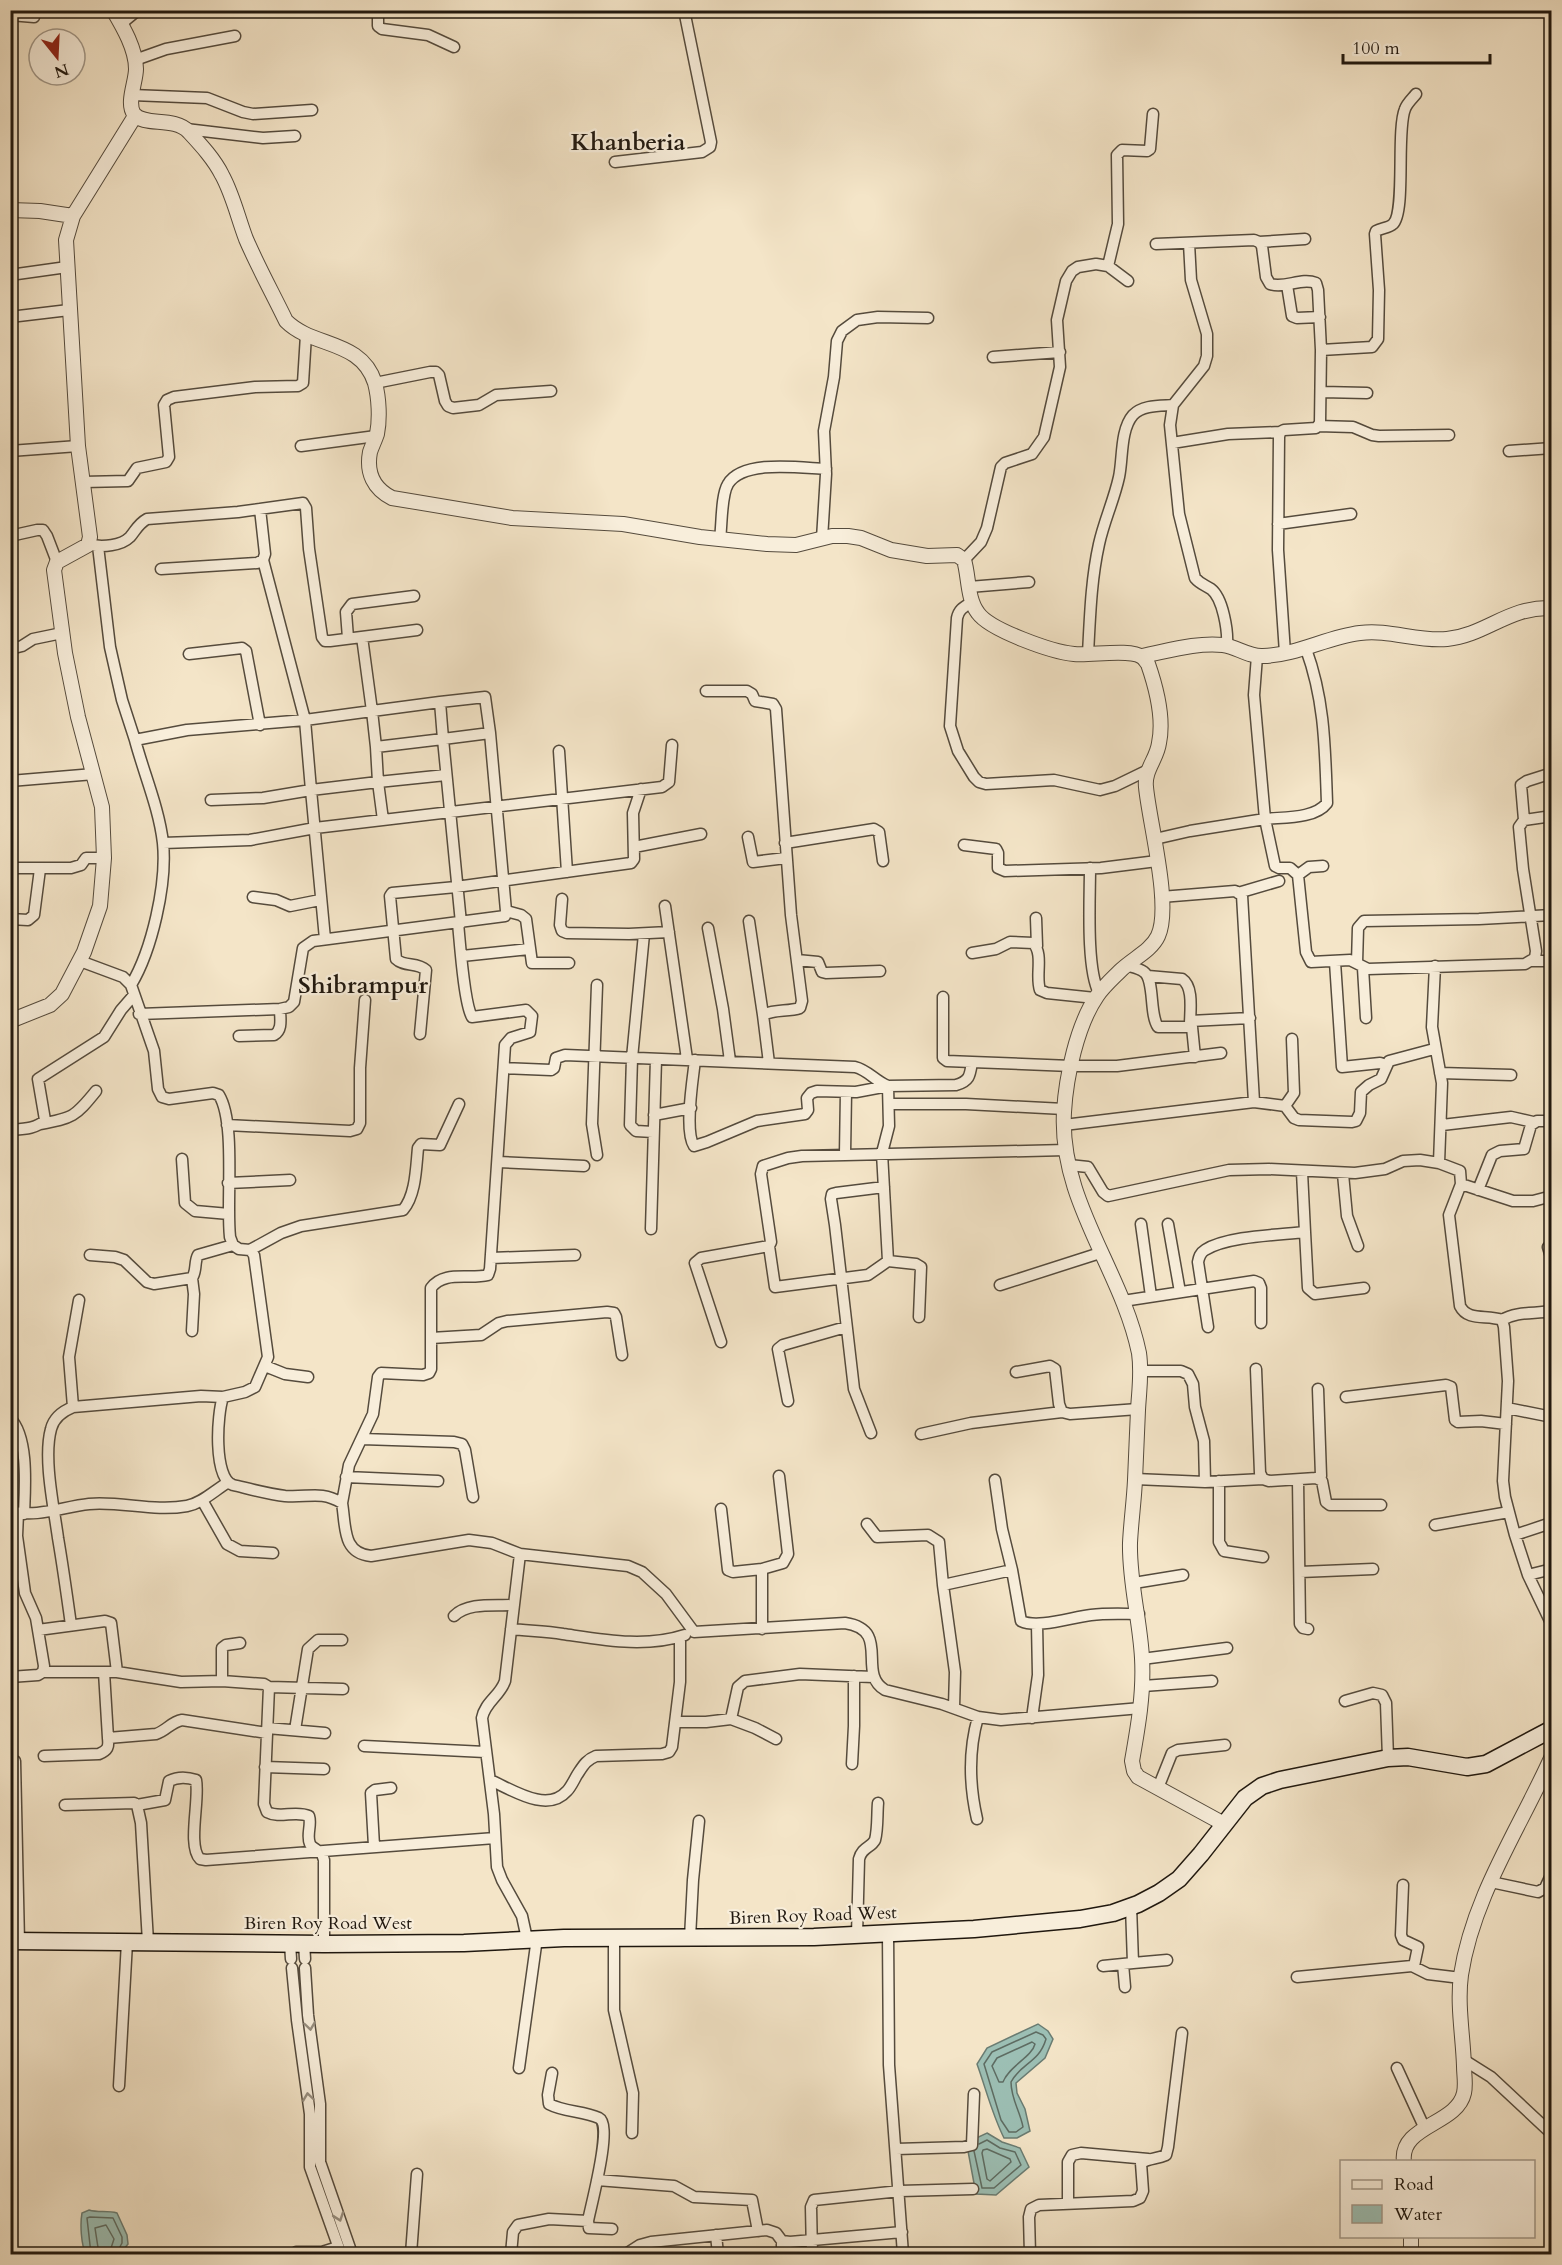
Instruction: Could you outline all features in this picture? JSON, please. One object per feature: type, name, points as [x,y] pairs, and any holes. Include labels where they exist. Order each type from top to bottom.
[{"type":"main road","name":"Biren Roy Road West","points":[[15,1942],[147,1942],[298,1957],[324,1944],[464,1943],[532,1938],[857,1935],[974,1929],[1080,1919],[1113,1913],[1160,1893],[1179,1879],[1245,1798],[1262,1786],[1280,1780],[1388,1758],[1408,1757],[1467,1767],[1486,1764],[1551,1729]]},
{"type":"street","points":[[113,10],[135,60],[136,70],[131,109],[135,116],[169,122],[186,129],[263,138],[295,136]]},
{"type":"street","points":[[121,24],[138,10]]},
{"type":"street","points":[[378,10],[378,26],[382,29],[428,35],[454,47]]},
{"type":"street","points":[[615,162],[702,152],[710,147],[711,142],[684,10]]},
{"type":"street","points":[[10,15],[34,17]]},
{"type":"street","points":[[135,60],[166,49],[235,36]]},
{"type":"street","points":[[1321,350],[1372,347],[1378,339],[1379,290],[1375,234],[1376,231],[1395,221],[1398,205],[1402,122],[1405,108],[1416,94]]},
{"type":"street","points":[[132,96],[207,98],[253,114],[312,110]]},
{"type":"street","points":[[1108,266],[1118,224],[1117,155],[1122,150],[1147,151],[1150,148],[1153,114]]},
{"type":"street","points":[[40,1124],[45,1120],[45,1111],[38,1079],[104,1037],[132,990],[156,911],[161,880],[163,843],[158,818],[122,700],[90,537],[78,446],[66,240],[73,216],[135,116]]},
{"type":"street","points":[[186,129],[217,165],[224,177],[252,251],[286,321],[294,329],[306,335],[340,346],[355,355],[368,369],[375,383],[379,421],[370,459],[373,482],[380,492],[392,498],[512,518],[623,524],[766,544],[796,545],[832,536],[848,536],[861,538],[891,550],[927,556],[957,555],[964,560],[972,602],[987,622],[1013,635],[1059,651],[1088,654],[1142,656],[1204,645],[1227,645],[1257,656],[1306,649],[1363,632],[1446,639],[1462,636],[1526,609],[1551,608]]},
{"type":"street","points":[[10,210],[40,211],[73,216]]},
{"type":"street","points":[[1156,244],[1305,239]]},
{"type":"street","points":[[1259,242],[1262,246],[1266,277],[1270,284],[1277,286],[1310,281],[1316,283],[1320,317],[1322,392],[1321,418],[1318,426]]},
{"type":"street","points":[[1189,243],[1191,280],[1207,334],[1207,356],[1204,366],[1173,405],[1170,425],[1179,514],[1195,578],[1211,589],[1218,599],[1227,626],[1227,645]]},
{"type":"street","points":[[964,560],[981,542],[987,528],[1001,466],[1032,454],[1044,437],[1059,380],[1060,352],[1057,320],[1066,281],[1072,271],[1078,267],[1096,264],[1108,266],[1128,281]]},
{"type":"street","points":[[10,275],[67,267]]},
{"type":"street","points":[[1287,285],[1292,316],[1297,318],[1320,317]]},
{"type":"street","points":[[10,316],[69,310]]},
{"type":"street","points":[[822,539],[826,469],[824,431],[834,377],[835,351],[842,331],[857,320],[867,318],[928,318]]},
{"type":"street","points":[[83,482],[128,481],[138,468],[166,462],[169,457],[164,405],[167,400],[174,397],[255,387],[298,386],[303,383],[306,335]]},
{"type":"street","points":[[993,357],[1060,352]]},
{"type":"street","points":[[375,383],[436,372],[439,375],[445,401],[453,408],[478,405],[496,394],[551,391]]},
{"type":"street","points":[[1322,392],[1367,393]]},
{"type":"street","points":[[1088,654],[1094,568],[1104,521],[1120,476],[1127,426],[1131,417],[1138,411],[1149,407],[1173,405]]},
{"type":"street","points":[[1172,443],[1228,434],[1280,432],[1290,428],[1318,426],[1353,427],[1378,436],[1449,435]]},
{"type":"street","points":[[1280,432],[1278,524],[1285,653]]},
{"type":"street","points":[[301,446],[376,436]]},
{"type":"street","points":[[10,451],[78,446]]},
{"type":"street","points":[[1509,451],[1551,448]]},
{"type":"street","points":[[720,539],[727,485],[734,476],[757,467],[826,469]]},
{"type":"street","points":[[57,562],[93,545],[125,541],[139,523],[147,519],[260,509],[300,502],[305,505],[322,637],[330,641],[417,630]]},
{"type":"street","points":[[260,509],[265,554],[263,560],[304,720],[325,939]]},
{"type":"street","points":[[1278,524],[1351,514]]},
{"type":"street","points":[[10,536],[43,530],[57,562],[54,570],[62,633],[78,717],[102,807],[104,858],[100,906],[80,961],[62,994],[50,1005],[10,1021]]},
{"type":"street","points":[[161,569],[257,563],[263,560]]},
{"type":"street","points":[[969,587],[1029,582]]},
{"type":"street","points":[[348,639],[345,612],[352,604],[414,596]]},
{"type":"street","points":[[972,602],[958,612],[950,726],[958,751],[974,777],[986,784],[1054,780],[1100,790],[1115,786],[1148,770]]},
{"type":"street","points":[[10,649],[17,648],[33,639],[62,633]]},
{"type":"street","points":[[362,637],[383,820]]},
{"type":"street","points":[[189,654],[242,648],[246,651],[260,725]]},
{"type":"street","points":[[1155,839],[1190,831],[1314,813],[1323,809],[1328,803],[1324,723],[1316,676],[1306,649]]},
{"type":"street","points":[[1142,656],[1151,674],[1160,729],[1160,743],[1148,770],[1146,786],[1155,839],[1161,897],[1161,922],[1158,935],[1150,946],[1097,995],[1081,1024],[1071,1066],[1064,1109],[1064,1125],[1066,1150],[1078,1198],[1123,1301],[1132,1326],[1142,1371],[1130,1544],[1139,1614],[1143,1686],[1132,1761],[1134,1771],[1138,1777],[1224,1824]]},
{"type":"street","points":[[1257,656],[1254,696],[1265,819],[1275,866],[1290,868],[1298,875],[1308,958],[1311,962],[1350,960],[1368,969],[1525,964],[1551,961]]},
{"type":"street","points":[[706,691],[747,691],[752,694],[755,701],[775,705],[786,858],[802,1001],[800,1008],[793,1011],[769,1012],[763,1015]]},
{"type":"street","points":[[135,740],[187,730],[260,725],[485,698],[506,911],[505,915],[500,918],[313,941],[303,948],[294,1002],[289,1007],[280,1010],[139,1014]]},
{"type":"street","points":[[440,702],[462,956],[470,1013],[472,1017],[526,1010],[532,1016],[530,1032],[507,1040],[488,1275],[444,1278],[436,1281],[431,1288],[431,1369],[429,1373],[423,1375],[381,1373],[378,1377],[372,1414],[345,1477],[342,1503],[348,1542],[355,1552],[371,1557],[480,1540],[520,1554],[628,1566],[642,1572],[666,1594],[694,1632]]},
{"type":"street","points":[[376,747],[490,733]]},
{"type":"street","points":[[163,843],[250,840],[315,828],[662,787],[669,782],[672,745]]},
{"type":"street","points":[[559,751],[567,872]]},
{"type":"street","points":[[1532,962],[1536,951],[1519,827],[1524,820],[1521,785],[1549,774],[1551,769]]},
{"type":"street","points":[[10,781],[94,774]]},
{"type":"street","points":[[211,800],[263,798],[310,790],[446,775]]},
{"type":"street","points":[[420,1034],[426,970],[422,966],[399,963],[396,959],[392,931],[390,896],[392,893],[456,887],[631,863],[634,859],[633,813],[641,789]]},
{"type":"street","points":[[1524,820],[1551,816]]},
{"type":"street","points":[[785,843],[874,829],[879,832],[883,861]]},
{"type":"street","points":[[634,847],[701,834]]},
{"type":"street","points":[[748,837],[753,862],[786,858]]},
{"type":"street","points":[[964,845],[996,849],[998,868],[1002,871],[1090,868],[1157,861]]},
{"type":"street","points":[[10,868],[77,867],[86,858],[104,858]]},
{"type":"street","points":[[1298,875],[1309,867],[1323,866]]},
{"type":"street","points":[[1090,868],[1092,966],[1097,995]]},
{"type":"street","points":[[10,919],[28,920],[34,915],[40,869]]},
{"type":"street","points":[[1238,893],[1279,881]]},
{"type":"street","points":[[1161,897],[1235,891],[1242,896],[1254,1102]]},
{"type":"street","points":[[253,897],[276,900],[290,906],[320,900]]},
{"type":"street","points":[[562,899],[560,926],[562,931],[567,933],[669,932]]},
{"type":"street","points":[[665,906],[691,1060],[692,1142],[696,1145],[757,1121],[805,1114],[808,1110],[807,1098],[811,1093],[817,1091],[846,1092],[888,1086],[956,1085],[969,1078],[972,1062]]},
{"type":"street","points":[[506,911],[521,915],[526,919],[531,960],[536,965],[570,963]]},
{"type":"street","points":[[1366,1018],[1358,928],[1364,921],[1551,915]]},
{"type":"street","points":[[1036,918],[1037,983],[1040,990],[1047,993],[1097,995]]},
{"type":"street","points":[[749,921],[769,1063]]},
{"type":"street","points":[[708,928],[730,1061]]},
{"type":"street","points":[[644,934],[632,1058],[630,1125],[636,1131],[653,1132]]},
{"type":"street","points":[[972,953],[996,949],[1010,942],[1033,943],[1037,946]]},
{"type":"street","points":[[462,956],[529,949]]},
{"type":"street","points":[[797,960],[818,962],[822,972],[826,973],[880,971]]},
{"type":"street","points":[[80,961],[123,977],[132,990],[154,1051],[158,1089],[162,1097],[169,1099],[213,1093],[219,1095],[223,1101],[227,1125],[230,1237],[233,1245],[239,1249],[250,1250],[281,1233],[302,1226],[404,1210],[412,1188],[418,1148],[421,1144],[440,1144],[459,1104]]},
{"type":"street","points":[[1335,962],[1342,1067],[1380,1063],[1386,1065]]},
{"type":"street","points":[[1126,966],[1142,970],[1148,976],[1153,1016],[1158,1027],[1250,1018]]},
{"type":"street","points":[[1435,966],[1432,1027],[1440,1073],[1442,1125],[1439,1163]]},
{"type":"street","points":[[1148,976],[1186,981],[1189,991],[1190,1023],[1193,1030],[1195,1057]]},
{"type":"street","points":[[597,985],[592,1124],[597,1155]]},
{"type":"street","points":[[943,998],[943,1058],[947,1061],[1071,1066],[1128,1065],[1221,1053]]},
{"type":"street","points":[[227,1125],[350,1131],[357,1129],[360,1123],[360,1068],[365,1000]]},
{"type":"street","points":[[239,1036],[278,1033],[280,1010]]},
{"type":"street","points":[[1285,1106],[1294,1093],[1292,1039]]},
{"type":"street","points":[[1064,1125],[1254,1102],[1285,1106],[1294,1118],[1299,1120],[1356,1121],[1360,1113],[1361,1092],[1381,1079],[1389,1061],[1434,1049]]},
{"type":"street","points":[[504,1068],[551,1071],[556,1058],[560,1056],[730,1061],[855,1067],[868,1072],[879,1082],[888,1086]]},
{"type":"street","points":[[651,1228],[656,1059]]},
{"type":"street","points":[[1440,1073],[1511,1075]]},
{"type":"street","points":[[888,1086],[888,1135],[882,1153],[888,1261]]},
{"type":"street","points":[[10,1130],[67,1119],[76,1115],[96,1091]]},
{"type":"street","points":[[845,1154],[846,1092]]},
{"type":"street","points":[[889,1104],[966,1104],[1064,1109]]},
{"type":"street","points":[[654,1115],[691,1108]]},
{"type":"street","points":[[1442,1125],[1511,1117],[1533,1122],[1551,1121]]},
{"type":"street","points":[[1478,1190],[1489,1157],[1500,1151],[1524,1149],[1533,1122]]},
{"type":"street","points":[[919,1317],[921,1267],[916,1264],[888,1261],[871,1274],[775,1287],[761,1174],[763,1166],[788,1158],[845,1154],[1066,1150]]},
{"type":"street","points":[[182,1159],[185,1203],[195,1211],[229,1214]]},
{"type":"street","points":[[1069,1165],[1088,1167],[1103,1192],[1108,1196],[1229,1170],[1269,1169],[1343,1174],[1386,1169],[1410,1160],[1439,1163],[1460,1171],[1461,1184],[1449,1215],[1460,1306],[1469,1316],[1495,1317],[1502,1320]]},
{"type":"street","points":[[498,1162],[584,1166]]},
{"type":"street","points":[[1302,1172],[1308,1288],[1311,1293],[1315,1294],[1364,1288]]},
{"type":"street","points":[[1343,1174],[1347,1216],[1358,1245]]},
{"type":"street","points":[[228,1183],[290,1180]]},
{"type":"street","points":[[1461,1184],[1522,1202],[1551,1196]]},
{"type":"street","points":[[871,1433],[854,1389],[831,1199],[832,1194],[884,1187]]},
{"type":"street","points":[[1142,1224],[1151,1296]]},
{"type":"street","points":[[1168,1224],[1180,1292]]},
{"type":"street","points":[[1208,1327],[1198,1262],[1199,1255],[1205,1249],[1246,1238],[1305,1232]]},
{"type":"street","points":[[192,1331],[194,1294],[192,1278],[195,1260],[198,1255],[233,1245]]},
{"type":"street","points":[[721,1342],[694,1263],[701,1258],[769,1246]]},
{"type":"street","points":[[1548,1247],[1551,1260]]},
{"type":"street","points":[[71,1625],[54,1510],[49,1454],[51,1428],[54,1420],[63,1411],[73,1407],[201,1396],[223,1397],[255,1387],[265,1366],[267,1350],[254,1255],[250,1250]]},
{"type":"street","points":[[1000,1285],[1100,1252]]},
{"type":"street","points":[[90,1255],[124,1260],[147,1281],[154,1284],[192,1278]]},
{"type":"street","points":[[491,1258],[575,1255]]},
{"type":"street","points":[[1123,1301],[1254,1281],[1259,1283],[1261,1323]]},
{"type":"street","points":[[73,1407],[69,1357],[79,1300]]},
{"type":"street","points":[[1502,1320],[1511,1315],[1551,1311]]},
{"type":"street","points":[[431,1338],[481,1335],[499,1323],[507,1321],[608,1312],[614,1313],[616,1317],[621,1355]]},
{"type":"street","points":[[1502,1320],[1508,1382],[1503,1481],[1515,1535],[1528,1575],[1551,1625]]},
{"type":"street","points":[[788,1401],[778,1348],[846,1327]]},
{"type":"street","points":[[265,1366],[285,1374],[308,1377]]},
{"type":"street","points":[[1016,1372],[1050,1366],[1055,1369],[1062,1412]]},
{"type":"street","points":[[1256,1369],[1260,1473],[1263,1479]]},
{"type":"street","points":[[1142,1371],[1181,1371],[1188,1374],[1193,1384],[1194,1407],[1204,1440],[1205,1482]]},
{"type":"street","points":[[1346,1397],[1446,1385],[1451,1387],[1453,1392],[1455,1420],[1458,1422],[1506,1424]]},
{"type":"street","points":[[1135,1479],[1205,1482],[1263,1479],[1269,1481],[1321,1476],[1323,1473],[1318,1389]]},
{"type":"street","points":[[223,1397],[220,1405],[218,1449],[223,1478],[227,1483],[283,1496],[319,1494],[342,1503]]},
{"type":"street","points":[[921,1434],[971,1424],[1062,1412],[1070,1414],[1138,1408]]},
{"type":"street","points":[[1507,1408],[1551,1417]]},
{"type":"street","points":[[10,1418],[16,1424],[22,1441],[15,1550],[25,1593],[33,1610],[38,1630],[43,1672]]},
{"type":"street","points":[[362,1438],[462,1444],[473,1497]]},
{"type":"street","points":[[721,1509],[728,1570],[733,1572],[762,1569],[783,1563],[788,1554],[779,1476]]},
{"type":"street","points":[[345,1477],[438,1481]]},
{"type":"street","points":[[1316,1478],[1322,1481],[1326,1503],[1380,1505]]},
{"type":"street","points":[[995,1480],[1002,1528],[1021,1621],[1037,1624],[1091,1615],[1139,1614]]},
{"type":"street","points":[[1298,1480],[1300,1624],[1303,1628],[1308,1629]]},
{"type":"street","points":[[1219,1481],[1219,1542],[1221,1548],[1224,1551],[1263,1557]]},
{"type":"street","points":[[18,1512],[38,1514],[92,1504],[172,1508],[189,1506],[227,1483]]},
{"type":"street","points":[[202,1500],[227,1544],[240,1551],[273,1553]]},
{"type":"street","points":[[1435,1525],[1509,1512]]},
{"type":"street","points":[[1515,1535],[1551,1521]]},
{"type":"street","points":[[867,1524],[877,1537],[928,1535],[939,1542],[955,1672],[954,1707]]},
{"type":"street","points":[[519,2068],[532,1938],[497,1867],[482,1718],[487,1705],[502,1688],[512,1629],[520,1554]]},
{"type":"street","points":[[762,1569],[762,1629]]},
{"type":"street","points":[[1300,1572],[1373,1569]]},
{"type":"street","points":[[1528,1575],[1551,1569]]},
{"type":"street","points":[[943,1585],[1012,1570]]},
{"type":"street","points":[[1134,1583],[1184,1575]]},
{"type":"street","points":[[453,1616],[460,1610],[470,1607],[513,1605]]},
{"type":"street","points":[[38,1630],[105,1621],[111,1623],[117,1672]]},
{"type":"street","points":[[512,1629],[620,1642],[680,1637],[694,1632],[845,1623],[857,1625],[867,1632],[871,1642],[873,1677],[877,1686],[954,1707],[978,1717],[1001,1720],[1141,1708]]},
{"type":"street","points":[[1032,1718],[1038,1675],[1037,1624]]},
{"type":"street","points":[[490,1780],[527,1797],[550,1801],[560,1798],[567,1791],[588,1759],[596,1756],[669,1752],[676,1722],[680,1682],[680,1637]]},
{"type":"street","points":[[295,1730],[308,1649],[318,1640],[342,1640]]},
{"type":"street","points":[[222,1681],[222,1648],[226,1645],[240,1643]]},
{"type":"street","points":[[1142,1659],[1227,1648]]},
{"type":"street","points":[[10,1677],[38,1675],[43,1672],[117,1672],[181,1682],[222,1681],[264,1683],[269,1687],[343,1689]]},
{"type":"street","points":[[44,1756],[99,1754],[109,1747],[104,1672]]},
{"type":"street","points":[[731,1719],[738,1687],[745,1681],[801,1674],[873,1677]]},
{"type":"street","points":[[852,1764],[854,1676]]},
{"type":"street","points":[[1143,1686],[1212,1681]]},
{"type":"street","points":[[269,1687],[264,1804],[267,1812],[273,1815],[304,1814],[309,1816],[311,1847],[318,1850],[324,1860],[324,1944]]},
{"type":"street","points":[[1345,1701],[1373,1693],[1382,1695],[1386,1703],[1388,1758]]},
{"type":"street","points":[[977,1820],[970,1772],[972,1744],[978,1717]]},
{"type":"street","points":[[676,1722],[731,1719],[776,1739]]},
{"type":"street","points":[[108,1738],[163,1732],[174,1722],[182,1720],[267,1730],[325,1732]]},
{"type":"street","points":[[1158,1788],[1172,1753],[1178,1750],[1225,1745]]},
{"type":"street","points":[[364,1746],[485,1752]]},
{"type":"street","points":[[1404,2160],[1407,2146],[1414,2136],[1456,2108],[1463,2095],[1461,1978],[1474,1922],[1551,1756]]},
{"type":"street","points":[[15,1761],[15,1942]]},
{"type":"street","points":[[265,1767],[324,1769]]},
{"type":"street","points":[[65,1805],[134,1803],[137,1805],[165,1800],[169,1781],[190,1778],[195,1780],[197,1786],[194,1850],[200,1859],[206,1860],[495,1838]]},
{"type":"street","points":[[374,1846],[371,1793],[375,1790],[391,1788]]},
{"type":"street","points":[[857,1935],[859,1858],[860,1852],[872,1844],[875,1839],[878,1803]]},
{"type":"street","points":[[137,1805],[141,1823],[147,1942]]},
{"type":"street","points":[[690,1938],[699,1821]]},
{"type":"street","points":[[1491,1882],[1541,1892],[1551,1873]]},
{"type":"street","points":[[1403,1885],[1401,1938],[1418,1947],[1414,1966]]},
{"type":"street","points":[[1125,1987],[1131,1906]]},
{"type":"street","points":[[888,1933],[890,2065],[903,2254]]},
{"type":"street","points":[[614,1938],[614,2010],[633,2093],[632,2133]]},
{"type":"street","points":[[119,2086],[127,1942]]},
{"type":"street","points":[[296,2252],[340,2251],[310,2167],[310,2114],[297,2020],[298,1957]]},
{"type":"street","points":[[298,1957],[309,2015],[320,2104],[320,2162],[352,2254]]},
{"type":"street","points":[[1103,1966],[1167,1960]]},
{"type":"street","points":[[1297,1977],[1414,1966],[1428,1974],[1461,1978]]},
{"type":"street","points":[[1068,2204],[1068,2162],[1072,2155],[1081,2153],[1157,2159],[1166,2155],[1182,2034]]},
{"type":"street","points":[[1464,2060],[1491,2077],[1551,2134]]},
{"type":"street","points":[[1397,2068],[1425,2129]]},
{"type":"street","points":[[552,2073],[549,2103],[602,2120],[605,2133],[588,2221],[589,2228],[612,2229]]},
{"type":"street","points":[[896,2149],[972,2145],[974,2094]]},
{"type":"street","points":[[1029,2254],[1031,2209],[1039,2205],[1140,2198],[1143,2191],[1142,2163],[1148,2159]]},
{"type":"street","points":[[411,2254],[417,2174]]},
{"type":"street","points":[[597,2180],[674,2186],[699,2197],[748,2198],[754,2204],[758,2231]]},
{"type":"street","points":[[812,2254],[811,2207],[814,2200],[900,2191],[973,2189]]},
{"type":"street","points":[[511,2254],[513,2232],[518,2225],[549,2219],[588,2221]]},
{"type":"street","points":[[626,2254],[640,2245],[651,2242],[767,2230],[776,2233],[782,2241],[782,2254]]},
{"type":"street","points":[[782,2241],[812,2241],[902,2232]]},
{"type":"street","points":[[716,2235],[718,2254]]},
{"type":"street","points":[[1411,2238],[1411,2254]]},
{"type":"water","points":[[1038,2024],[1048,2031],[1053,2039],[1045,2058],[1016,2083],[1017,2093],[1025,2109],[1030,2131],[1017,2138],[1004,2138],[977,2064],[987,2048]]},
{"type":"water","points":[[987,2133],[1002,2142],[1020,2148],[1029,2167],[996,2195],[976,2194],[968,2151],[972,2140]]},
{"type":"water","points":[[89,2210],[117,2213],[127,2235],[128,2244],[120,2254],[86,2254],[82,2240],[81,2218],[82,2213]]},
{"type":"district","name":"Khanberia","points":[[628,142]]},
{"type":"district","name":"Shibrampur","points":[[363,985]]}]
